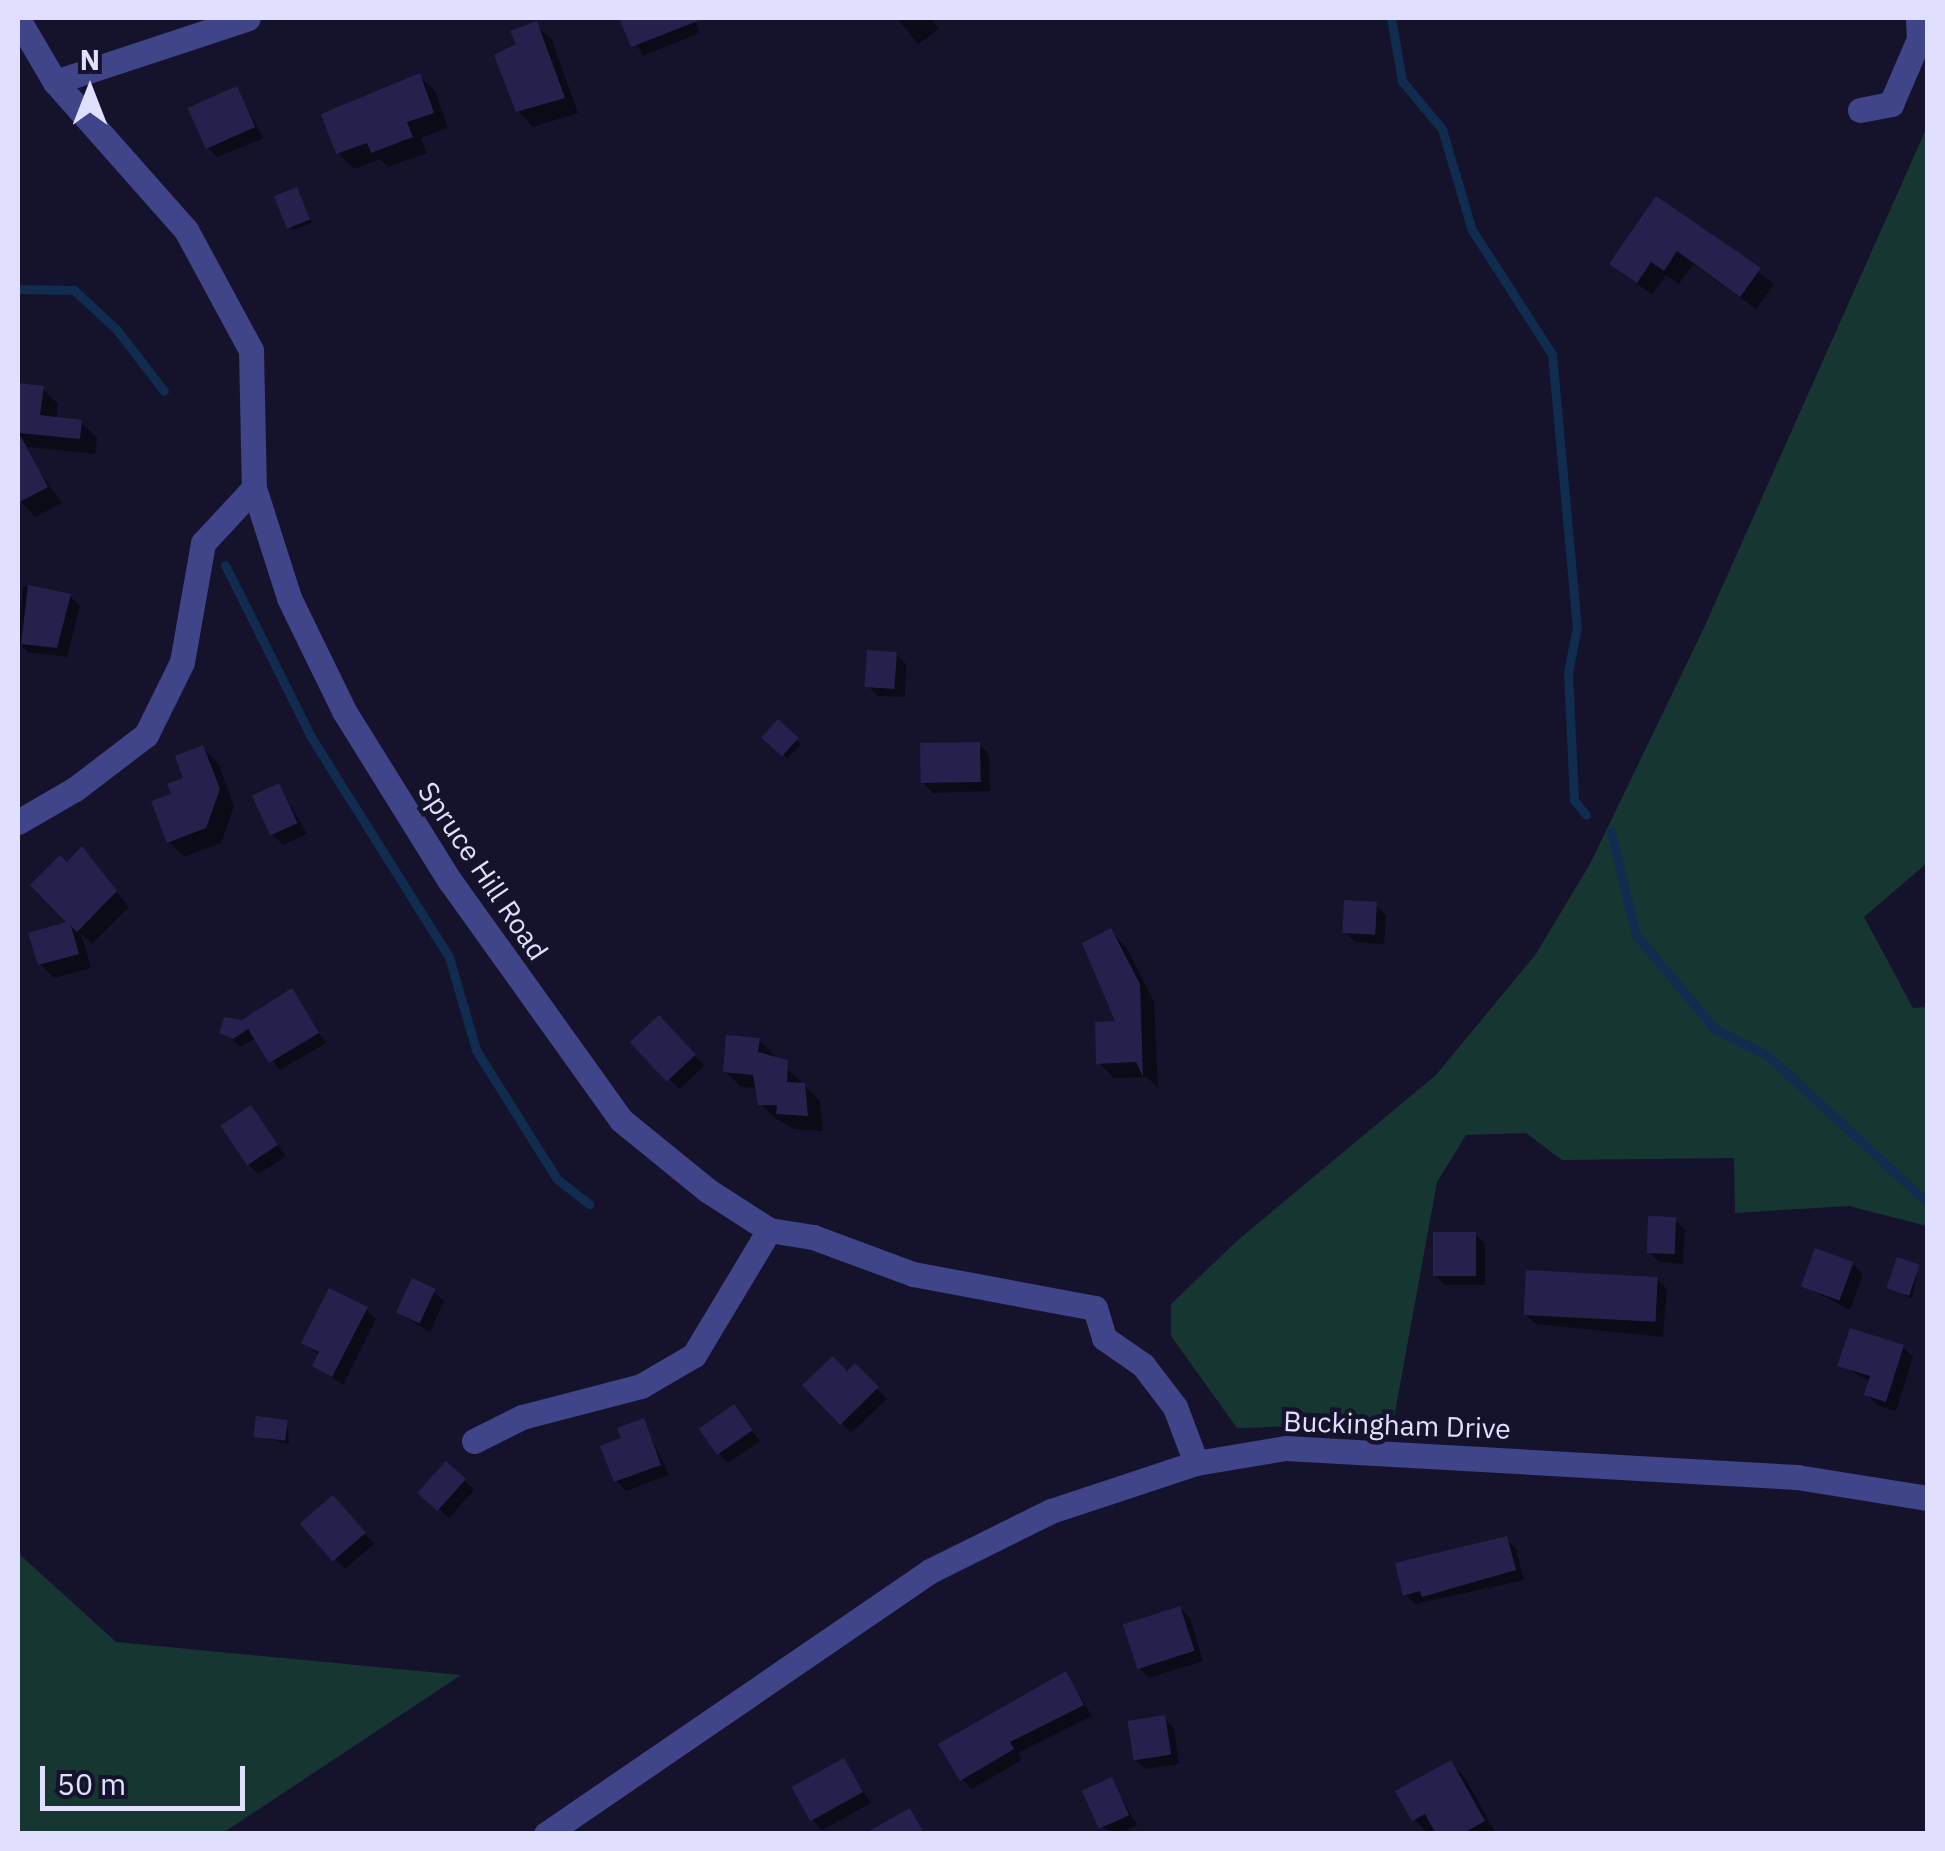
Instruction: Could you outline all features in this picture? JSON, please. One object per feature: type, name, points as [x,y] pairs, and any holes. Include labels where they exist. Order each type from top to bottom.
[{"type":"street","points":[[55,82],[248,18]]},
{"type":"street","points":[[1860,110],[1890,104],[1920,39],[1918,18]]},
{"type":"street","name":"Spruce Hill Road","points":[[18,20],[55,82],[186,230],[251,350],[254,488],[289,598],[344,712],[450,881],[621,1120],[707,1190],[769,1230],[812,1237],[913,1274],[1094,1308],[1104,1338],[1142,1365],[1175,1407],[1196,1463]]},
{"type":"street","points":[[18,822],[146,735],[182,662],[204,543],[254,488]]},
{"type":"street","points":[[474,1441],[522,1417],[641,1386],[694,1355],[769,1230]]},
{"type":"street","name":"Buckingham Drive","points":[[546,1834],[942,1564],[1051,1510],[1196,1463],[1303,1449],[1797,1477],[1928,1498]]},
{"type":"green space","points":[[1927,127],[1927,863],[1864,917],[1913,1008],[1927,1007],[1927,1226],[1849,1206],[1735,1213],[1734,1158],[1562,1160],[1526,1133],[1466,1135],[1437,1182],[1393,1423],[1237,1428],[1171,1336],[1171,1304],[1238,1240],[1436,1075],[1536,954],[1590,864],[1703,630]]},
{"type":"green space","points":[[18,1553],[116,1642],[461,1675],[223,1833],[18,1833]]},
{"type":"building","points":[[619,18],[703,18],[703,19],[631,47]]},
{"type":"building","points":[[537,21],[565,98],[516,112],[494,55],[516,44],[510,31]]},
{"type":"building","points":[[420,73],[434,113],[407,122],[413,137],[371,153],[367,143],[336,154],[321,114]]},
{"type":"building","points":[[237,86],[255,127],[206,149],[188,108]]},
{"type":"building","points":[[297,187],[310,219],[287,229],[274,196]]},
{"type":"building","points":[[1656,196],[1761,268],[1740,297],[1677,251],[1664,271],[1651,262],[1637,283],[1609,264]]},
{"type":"building","points":[[18,383],[44,386],[40,415],[82,420],[80,439],[19,433],[48,487],[18,503]]},
{"type":"building","points":[[28,585],[71,594],[57,648],[21,644]]},
{"type":"building","points":[[867,650],[897,652],[894,689],[864,687]]},
{"type":"building","points":[[778,719],[799,738],[782,756],[761,738]]},
{"type":"building","points":[[980,742],[981,782],[921,783],[920,743]]},
{"type":"building","points":[[203,745],[220,789],[206,828],[167,843],[151,801],[171,794],[167,784],[183,778],[175,756]]},
{"type":"building","points":[[279,783],[298,823],[270,836],[252,796]]},
{"type":"building","points":[[82,846],[117,891],[77,932],[71,926],[79,954],[38,965],[28,933],[66,922],[30,885],[60,855],[67,862]]},
{"type":"building","points":[[1344,900],[1377,902],[1375,935],[1342,933]]},
{"type":"building","points":[[1111,928],[1140,984],[1143,1077],[1136,1062],[1096,1064],[1095,1022],[1115,1021],[1082,943]]},
{"type":"building","points":[[292,988],[319,1033],[269,1063],[248,1029],[233,1039],[219,1033],[224,1017],[242,1020]]},
{"type":"building","points":[[659,1015],[696,1054],[667,1082],[630,1042]]},
{"type":"building","points":[[726,1035],[760,1038],[758,1052],[788,1060],[787,1082],[805,1083],[808,1116],[776,1114],[777,1105],[758,1105],[753,1075],[723,1072]]},
{"type":"building","points":[[251,1105],[278,1145],[247,1165],[220,1126]]},
{"type":"building","points":[[1648,1216],[1676,1217],[1675,1254],[1647,1253]]},
{"type":"building","points":[[1433,1232],[1476,1232],[1476,1276],[1433,1276]]},
{"type":"building","points":[[1815,1248],[1854,1262],[1840,1301],[1801,1287]]},
{"type":"building","points":[[1897,1257],[1920,1265],[1909,1296],[1886,1288]]},
{"type":"building","points":[[1526,1270],[1658,1277],[1655,1322],[1524,1315]]},
{"type":"building","points":[[412,1278],[436,1289],[420,1323],[396,1312]]},
{"type":"building","points":[[329,1288],[368,1307],[332,1377],[312,1366],[319,1352],[301,1343]]},
{"type":"building","points":[[1850,1328],[1904,1345],[1886,1402],[1864,1395],[1870,1376],[1837,1366]]},
{"type":"building","points":[[833,1356],[847,1371],[855,1363],[879,1387],[840,1425],[802,1385]]},
{"type":"building","points":[[734,1404],[752,1430],[717,1455],[699,1429]]},
{"type":"building","points":[[256,1416],[288,1420],[285,1441],[253,1437]]},
{"type":"building","points":[[644,1418],[661,1465],[614,1482],[600,1446],[621,1438],[617,1428]]},
{"type":"building","points":[[446,1461],[466,1479],[437,1511],[417,1493]]},
{"type":"building","points":[[333,1495],[366,1533],[333,1562],[300,1524]]},
{"type":"building","points":[[1507,1536],[1516,1570],[1422,1597],[1420,1591],[1403,1596],[1395,1563]]},
{"type":"building","points":[[1180,1606],[1195,1651],[1137,1669],[1123,1625]]},
{"type":"building","points":[[1066,1671],[1084,1705],[1010,1742],[1014,1749],[960,1781],[938,1744]]},
{"type":"building","points":[[1165,1715],[1171,1755],[1134,1760],[1127,1721]]},
{"type":"building","points":[[844,1758],[863,1792],[810,1821],[792,1787]]},
{"type":"building","points":[[1451,1760],[1485,1821],[1462,1834],[1436,1834],[1425,1814],[1412,1821],[1395,1791]]},
{"type":"building","points":[[1112,1777],[1129,1815],[1099,1829],[1082,1790]]},
{"type":"building","points":[[910,1808],[924,1834],[864,1834]]},
{"type":"waterway","points":[[1391,18],[1402,81],[1442,129],[1472,230],[1552,354],[1577,627],[1568,672],[1574,800],[1586,815]]},
{"type":"waterway","points":[[18,289],[74,290],[117,330],[164,391]]},
{"type":"waterway","points":[[225,565],[311,737],[449,957],[476,1050],[557,1179],[589,1204]]},
{"type":"waterway","points":[[1611,832],[1636,935],[1715,1029],[1767,1055],[1928,1203]]}]
